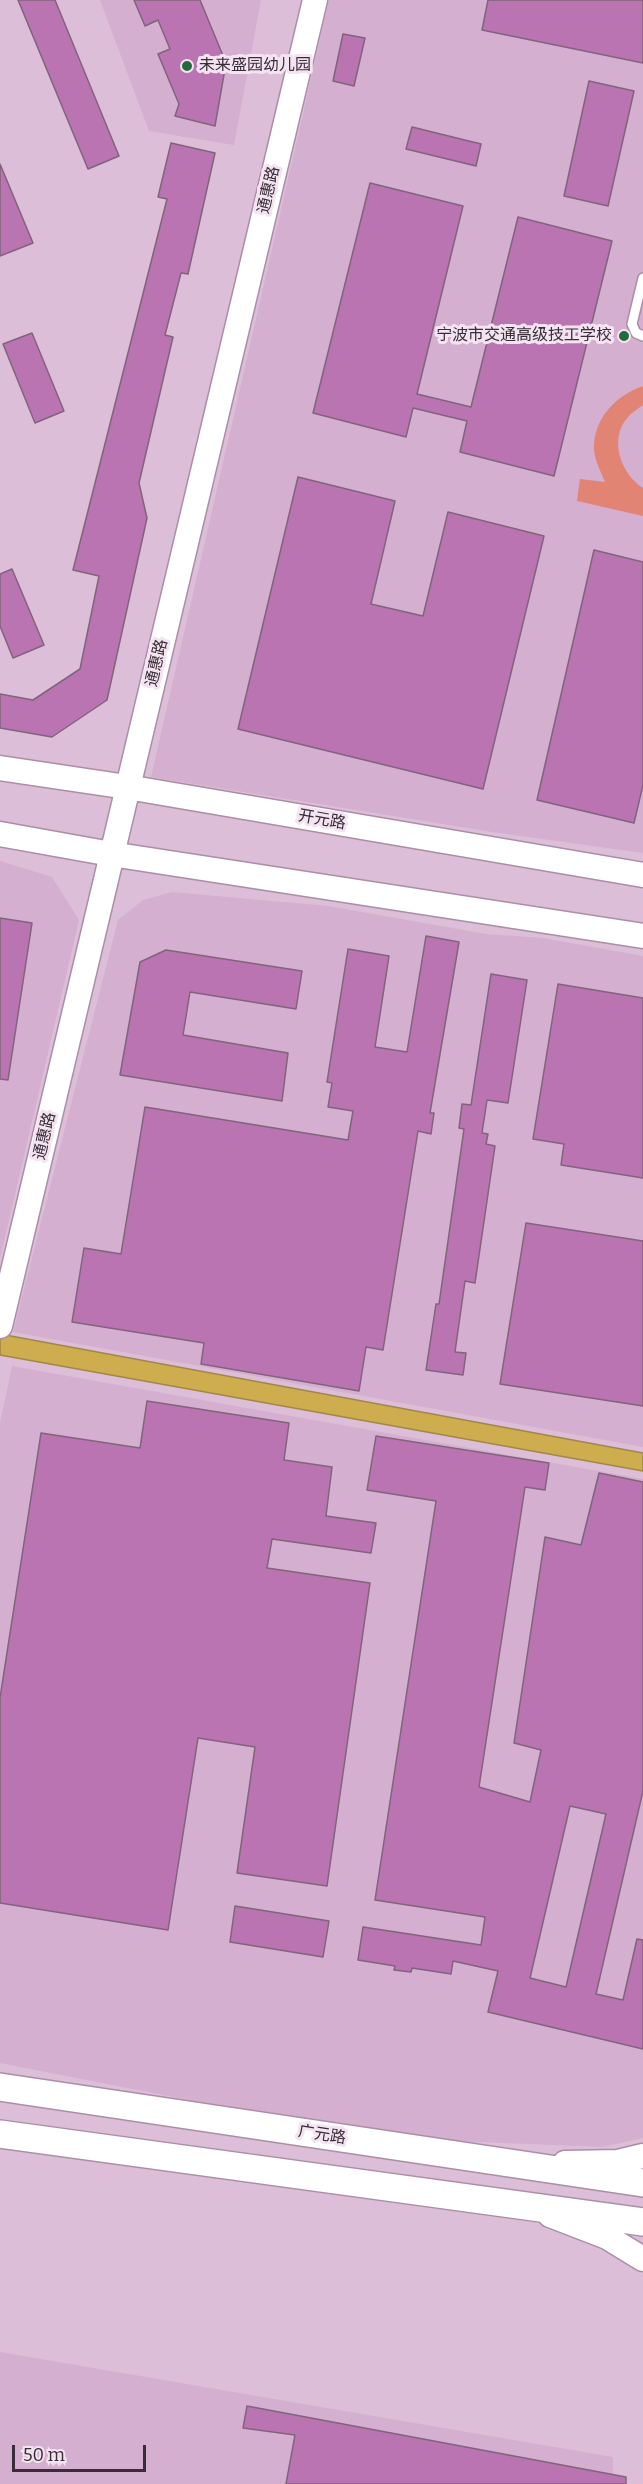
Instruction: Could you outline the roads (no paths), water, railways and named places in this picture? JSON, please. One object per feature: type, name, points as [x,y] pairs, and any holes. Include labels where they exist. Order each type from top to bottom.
[{"type":"main road","name":"通惠路","points":[[0,1326],[315,0]]},
{"type":"main road","name":"开元路","points":[[0,768],[127,787],[643,875]]},
{"type":"main road","points":[[0,834],[111,854],[643,936]]},
{"type":"main road","name":"广元路","points":[[0,2086],[643,2183]]},
{"type":"main road","points":[[0,2134],[643,2222]]},
{"type":"main road","points":[[509,2163],[618,2162],[643,2156]]},
{"type":"main road","points":[[528,2206],[607,2237],[643,2259]]},
{"type":"lane","points":[[643,278],[632,324],[636,333],[643,336]]},
{"type":"place","name":"未来盛园幼儿园","points":[[187,66]]},
{"type":"place","name":"宁波市交通高级技工学校","points":[[624,336]]}]
